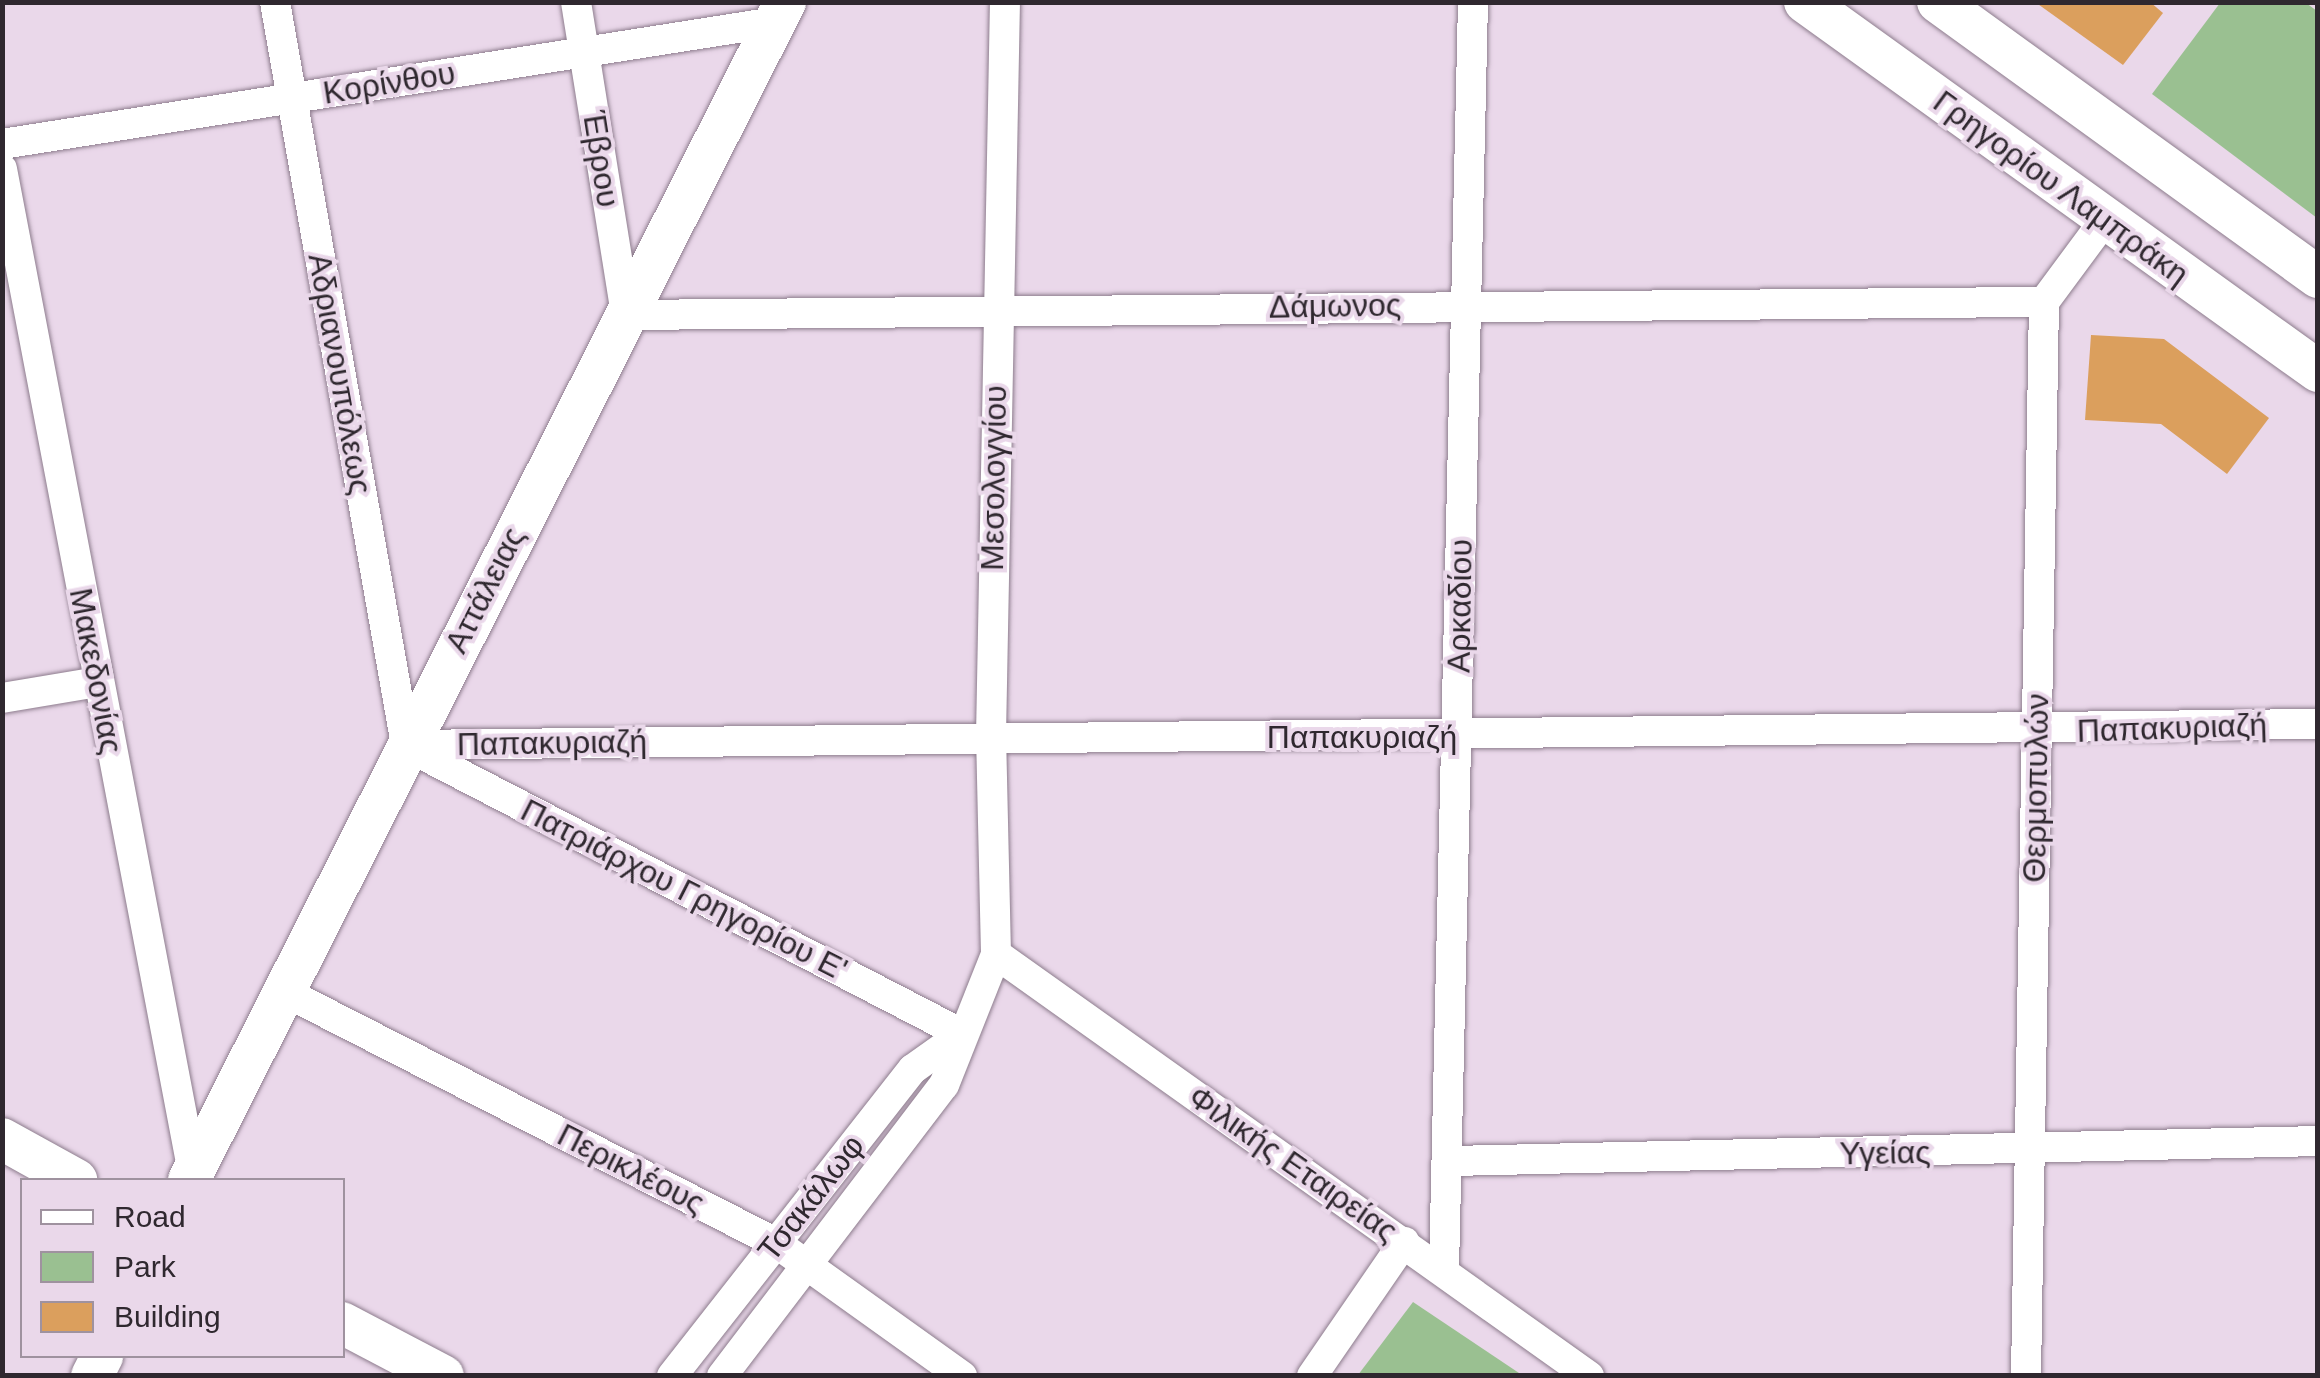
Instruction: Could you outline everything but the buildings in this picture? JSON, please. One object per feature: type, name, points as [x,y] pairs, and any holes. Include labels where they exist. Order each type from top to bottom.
[{"type":"street","name":"Αδριανουπόλεως","points":[[275,2],[406,745]]},
{"type":"street","name":"Έβρου","points":[[576,2],[626,315]]},
{"type":"street","name":"Μεσολογγίου","points":[[996,954],[991,736],[996,309],[1005,2]]},
{"type":"street","name":"Αρκαδίου","points":[[1444,1270],[1452,1161],[1473,2]]},
{"type":"street","name":"Γρηγορίου Λαμπράκη","points":[[1805,2],[2104,221],[2318,371]]},
{"type":"street","points":[[1949,6],[2318,277]]},
{"type":"street","name":"Κορίνθου","points":[[2,144],[584,52],[780,12]]},
{"type":"street","name":"Αττάλειας","points":[[190,1176],[780,12]]},
{"type":"street","name":"Μακεδονίας","points":[[2,168],[190,1176]]},
{"type":"street","points":[[2044,302],[2104,221]]},
{"type":"street","name":"Δάμωνος","points":[[626,315],[2044,302]]},
{"type":"street","name":"Θερμοπυλών","points":[[2026,1376],[2044,302]]},
{"type":"street","points":[[2,698],[98,682]]},
{"type":"street","name":"Παπακυριαζή","points":[[406,745],[991,736],[2037,732],[2318,724]]},
{"type":"street","name":"Πατριάρχου Γρηγορίου Ε'","points":[[406,745],[962,1034]]},
{"type":"street","name":"Τσακάλωφ","points":[[722,1376],[944,1085],[996,954]]},
{"type":"street","name":"Φιλικής Εταιρείας","points":[[996,954],[1589,1376]]},
{"type":"street","name":"Περικλέους","points":[[284,991],[776,1243],[962,1376]]},
{"type":"street","name":"Τσακάλωφ","points":[[672,1376],[918,1064],[962,1034]]},
{"type":"street","points":[[2,1139],[72,1178]]},
{"type":"street","name":"Υγείας","points":[[1452,1161],[2030,1151],[2318,1141]]},
{"type":"street","points":[[1312,1376],[1404,1242]]},
{"type":"street","points":[[345,1325],[444,1376]]},
{"type":"green space","points":[[2220,3],[2306,3],[2317,11],[2317,218],[2152,94]]},
{"type":"green space","points":[[1413,1302],[1522,1375],[1358,1375]]}]
